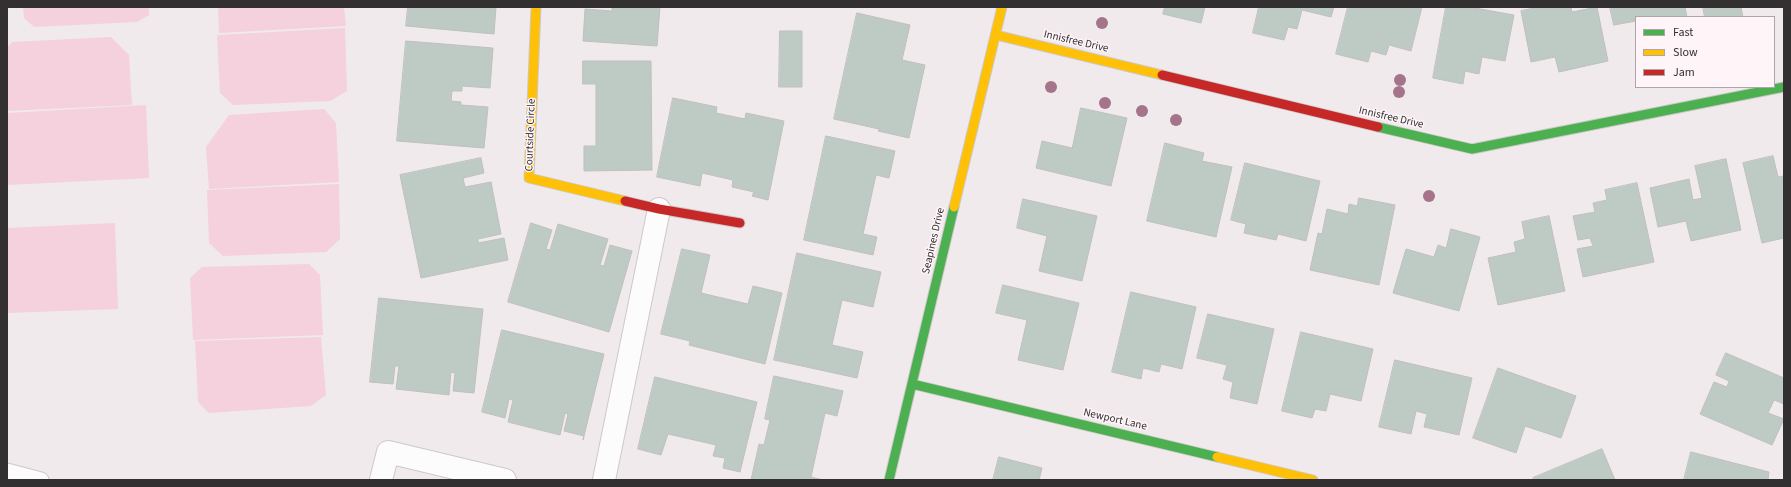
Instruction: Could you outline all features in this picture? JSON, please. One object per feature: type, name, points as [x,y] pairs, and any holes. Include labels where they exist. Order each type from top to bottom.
[{"type":"street","name":"Courtside Circle","points":[[536,7],[529,178],[659,209],[740,223]]},
{"type":"street","name":"Seapines Drive","points":[[889,480],[1002,7]]},
{"type":"street","name":"Innisfree Drive","points":[[996,35],[1472,149],[1784,88]]},
{"type":"street","points":[[604,480],[659,209]]},
{"type":"street","name":"Newport Lane","points":[[912,384],[1313,480]]},
{"type":"street","points":[[381,480],[388,452],[505,480]]},
{"type":"lane","points":[[7,471],[41,480]]},
{"type":"shaded area","points":[[23,7],[149,7],[149,15],[137,22],[34,27],[24,18]]},
{"type":"shaded area","points":[[218,7],[344,7],[346,26],[219,33]]},
{"type":"shaded area","points":[[345,28],[347,91],[330,101],[233,105],[220,93],[217,35]]},
{"type":"shaded area","points":[[111,37],[129,55],[132,105],[7,111],[7,48],[12,42]]},
{"type":"shaded area","points":[[146,105],[149,178],[7,185],[7,113]]},
{"type":"shaded area","points":[[324,109],[336,123],[339,182],[209,189],[206,147],[229,115]]},
{"type":"shaded area","points":[[339,184],[340,239],[326,252],[223,256],[209,243],[207,190]]},
{"type":"shaded area","points":[[115,223],[118,309],[7,313],[7,228]]},
{"type":"shaded area","points":[[309,264],[320,275],[323,335],[193,340],[190,278],[202,267]]},
{"type":"shaded area","points":[[321,337],[326,395],[311,406],[209,413],[198,402],[195,341]]},
{"type":"building","points":[[408,7],[496,7],[494,34],[406,26]]},
{"type":"building","points":[[612,7],[660,7],[657,46],[583,41],[585,9],[612,11]]},
{"type":"building","points":[[1165,7],[1205,7],[1201,23],[1163,14]]},
{"type":"building","points":[[1259,7],[1334,7],[1331,17],[1302,10],[1297,29],[1288,27],[1284,40],[1253,33]]},
{"type":"building","points":[[1348,7],[1422,7],[1411,51],[1389,45],[1386,55],[1371,51],[1368,62],[1336,54]]},
{"type":"building","points":[[1446,7],[1469,7],[1514,15],[1505,61],[1482,57],[1479,74],[1465,71],[1463,84],[1433,78]]},
{"type":"building","points":[[1540,7],[1571,7],[1572,12],[1597,7],[1608,61],[1559,72],[1555,57],[1531,62],[1521,11]]},
{"type":"building","points":[[1610,7],[1685,7],[1687,16],[1635,16],[1635,21],[1614,25]]},
{"type":"building","points":[[1703,7],[1741,7],[1743,16],[1705,16]]},
{"type":"building","points":[[857,13],[910,25],[902,60],[925,65],[909,138],[878,131],[879,129],[834,119]]},
{"type":"building","points":[[780,31],[802,31],[802,87],[779,87]]},
{"type":"building","points":[[406,41],[493,48],[490,88],[462,86],[462,91],[452,91],[451,101],[461,102],[461,105],[488,107],[484,148],[397,141]]},
{"type":"building","points":[[583,61],[651,61],[652,170],[584,171],[584,146],[596,146],[596,84],[583,84]]},
{"type":"building","points":[[673,98],[717,107],[716,113],[745,119],[746,113],[784,121],[768,200],[752,196],[754,192],[732,187],[733,180],[702,173],[700,186],[657,177]]},
{"type":"building","points":[[1081,108],[1127,118],[1111,186],[1036,168],[1042,141],[1072,148]]},
{"type":"building","points":[[826,136],[895,151],[889,178],[876,175],[863,234],[877,237],[873,255],[804,240]]},
{"type":"building","points":[[1165,143],[1204,153],[1202,161],[1232,167],[1216,237],[1147,221]]},
{"type":"building","points":[[1773,156],[1778,177],[1784,176],[1784,238],[1762,243],[1743,163]]},
{"type":"building","points":[[481,158],[484,173],[463,178],[465,187],[491,182],[501,234],[478,239],[478,243],[504,238],[508,260],[421,278],[400,175]]},
{"type":"building","points":[[1726,159],[1741,230],[1691,241],[1686,221],[1658,227],[1650,188],[1689,179],[1693,200],[1702,198],[1695,166]]},
{"type":"building","points":[[1245,163],[1320,181],[1306,241],[1278,234],[1276,240],[1244,233],[1246,224],[1231,220]]},
{"type":"building","points":[[1637,183],[1654,262],[1583,277],[1577,249],[1593,246],[1590,238],[1578,240],[1573,216],[1595,212],[1593,203],[1607,200],[1605,190]]},
{"type":"building","points":[[1359,198],[1395,205],[1379,285],[1310,270],[1318,233],[1322,234],[1327,209],[1348,214],[1349,204],[1357,206]]},
{"type":"building","points":[[1023,199],[1097,216],[1082,281],[1039,271],[1047,236],[1017,228]]},
{"type":"building","points":[[1549,216],[1565,291],[1498,305],[1488,258],[1516,252],[1514,242],[1525,239],[1522,222]]},
{"type":"building","points":[[531,223],[552,230],[546,249],[550,250],[558,224],[608,239],[600,265],[604,266],[610,245],[632,251],[609,332],[508,302]]},
{"type":"building","points":[[1451,229],[1480,237],[1459,311],[1393,293],[1406,249],[1434,257],[1438,245],[1446,248]]},
{"type":"building","points":[[682,249],[710,255],[701,293],[748,304],[753,286],[782,293],[765,364],[689,345],[690,341],[661,334]]},
{"type":"building","points":[[797,253],[881,272],[873,307],[842,300],[832,345],[863,352],[857,378],[774,360]]},
{"type":"building","points":[[1003,285],[1079,303],[1063,370],[1018,360],[1027,320],[996,313]]},
{"type":"building","points":[[1131,292],[1196,307],[1182,369],[1161,364],[1159,372],[1143,368],[1141,379],[1112,372]]},
{"type":"building","points":[[379,298],[483,309],[474,393],[453,391],[455,373],[451,372],[449,395],[396,389],[399,366],[395,366],[393,384],[370,382]]},
{"type":"building","points":[[1208,314],[1274,329],[1257,404],[1230,398],[1233,382],[1223,379],[1227,365],[1197,358]]},
{"type":"building","points":[[502,330],[604,354],[584,436],[564,431],[568,414],[565,413],[560,435],[508,422],[513,400],[509,399],[505,418],[482,412]]},
{"type":"building","points":[[1301,332],[1373,349],[1361,401],[1330,394],[1326,411],[1315,409],[1312,418],[1282,411]]},
{"type":"building","points":[[1726,353],[1784,378],[1784,404],[1774,400],[1768,413],[1784,419],[1772,445],[1700,414],[1714,382],[1727,387],[1729,381],[1716,375]]},
{"type":"building","points":[[1395,360],[1472,378],[1459,435],[1424,427],[1427,414],[1416,411],[1411,434],[1379,427]]},
{"type":"building","points":[[1498,368],[1576,396],[1561,438],[1525,426],[1516,453],[1473,438]]},
{"type":"building","points":[[774,376],[843,391],[837,416],[825,413],[811,477],[823,480],[751,480],[759,444],[764,445],[770,420],[765,419]]},
{"type":"building","points":[[655,377],[757,402],[740,472],[723,468],[725,458],[713,456],[716,445],[668,434],[661,455],[638,449]]},
{"type":"building","points":[[1602,449],[1615,480],[1534,480],[1533,478]]},
{"type":"building","points":[[1691,452],[1769,472],[1768,480],[1684,480]]},
{"type":"building","points":[[999,457],[1042,468],[1039,480],[993,480]]},
{"type":"traffic: fast","points":[[1378,127],[1472,149],[1784,87]]},
{"type":"traffic: fast","points":[[889,480],[954,207]]},
{"type":"traffic: fast","points":[[912,384],[1217,457]]},
{"type":"traffic: slow","points":[[536,7],[529,178],[625,201]]},
{"type":"traffic: slow","points":[[954,207],[1002,7]]},
{"type":"traffic: slow","points":[[996,35],[1162,75]]},
{"type":"traffic: slow","points":[[1217,457],[1313,480]]},
{"type":"traffic: jam","points":[[1162,75],[1378,127]]},
{"type":"traffic: jam","points":[[625,201],[659,209],[740,223]]}]
